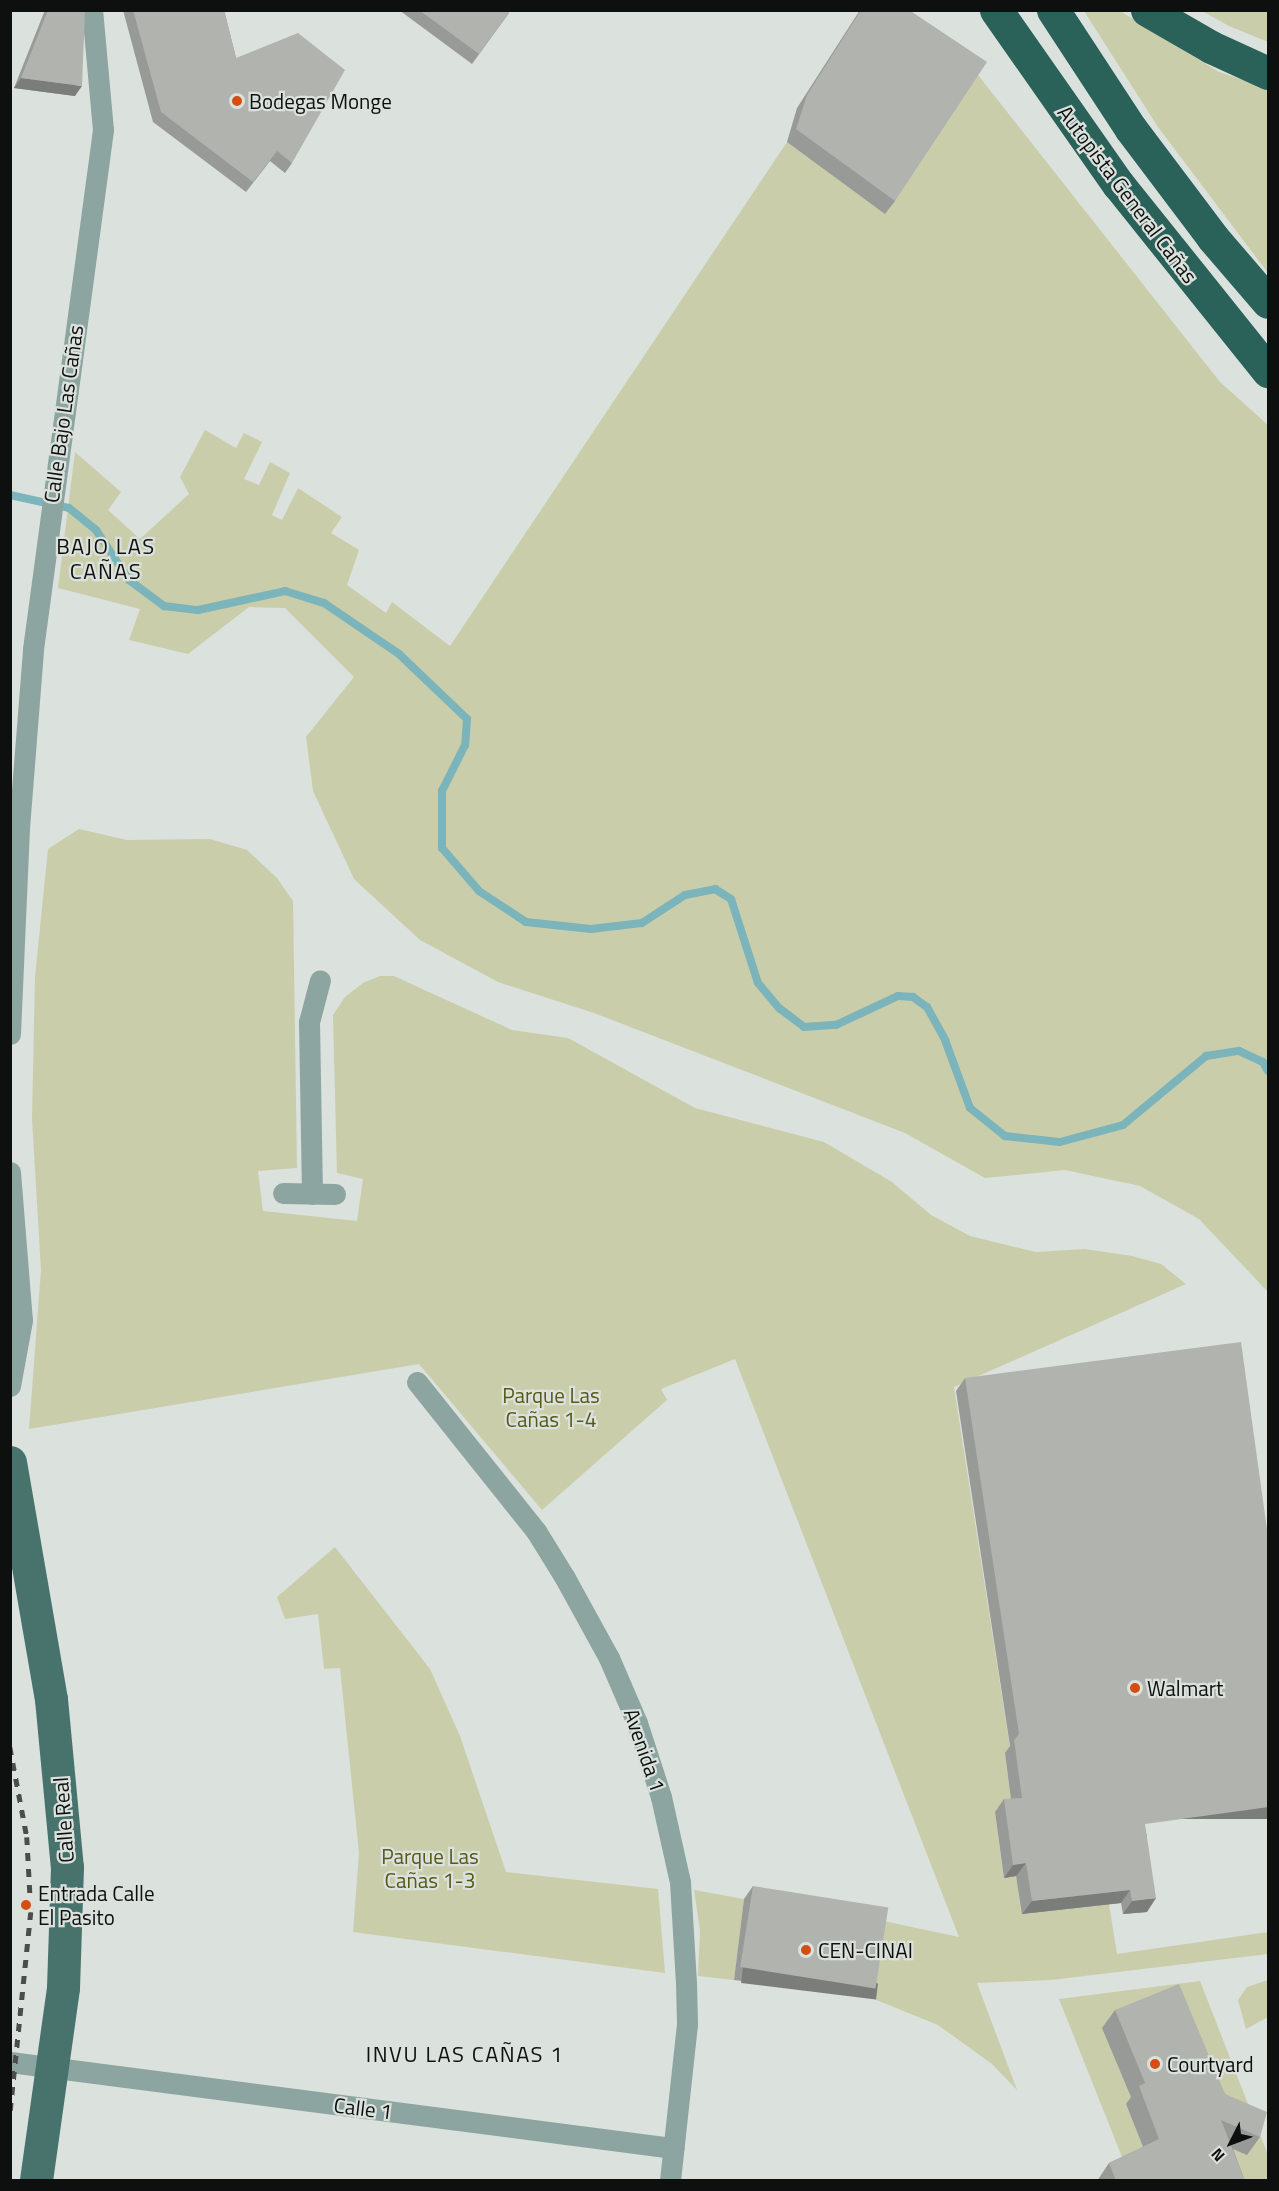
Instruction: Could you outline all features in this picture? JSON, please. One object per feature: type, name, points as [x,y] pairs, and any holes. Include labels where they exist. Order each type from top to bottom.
[{"type":"highway","name":"Autopista General Cañas","points":[[996,10],[1118,184],[1269,371]]},
{"type":"highway","name":"Autopista General Cañas","points":[[1053,10],[1131,129],[1213,238],[1269,302]]},
{"type":"highway","points":[[1147,10],[1201,42],[1269,73]]},
{"type":"main road","name":"Calle Real","points":[[10,1462],[50,1688],[64,1824],[68,1931],[36,2181]]},
{"type":"street","name":"Calle Bajo Las Cañas","points":[[10,1034],[19,828],[48,524],[103,130],[92,10]]},
{"type":"street","points":[[312,1194],[309,1022],[320,980]]},
{"type":"street","points":[[10,1172],[22,1320],[10,1386]]},
{"type":"street","points":[[283,1193],[335,1194]]},
{"type":"street","name":"Avenida 1","points":[[417,1382],[536,1531],[609,1658],[637,1723],[661,1797],[680,1882],[687,2024],[670,2181]]},
{"type":"street","name":"Calle 1","points":[[10,2062],[673,2148]]},
{"type":"green space","points":[[1084,11],[1120,11],[1219,72],[1268,88],[1268,273],[1158,127]]},
{"type":"green space","points":[[1202,11],[1268,11],[1268,42],[1229,26]]},
{"type":"green space","points":[[978,75],[1220,382],[1268,425],[1268,1292],[1199,1219],[1140,1186],[1065,1170],[985,1178],[905,1133],[594,1013],[498,982],[420,940],[354,879],[313,791],[306,737],[354,677],[285,608],[249,607],[188,654],[129,640],[140,609],[58,588],[75,452],[121,492],[108,510],[140,539],[189,494],[180,477],[205,430],[236,448],[244,433],[262,442],[244,479],[259,485],[270,462],[290,473],[272,515],[282,520],[298,488],[342,517],[331,533],[359,550],[347,585],[386,613],[392,602],[450,646],[787,142]]},
{"type":"green space","name":"Parque Las Cañas 1-4","points":[[79,829],[127,840],[210,839],[247,850],[277,878],[293,901],[297,1168],[258,1171],[263,1211],[357,1221],[363,1179],[337,1173],[333,1015],[345,997],[363,983],[380,976],[394,976],[512,1030],[568,1038],[695,1108],[824,1142],[892,1182],[931,1215],[970,1236],[1036,1252],[1085,1249],[1132,1256],[1161,1264],[1186,1284],[954,1387],[1010,1748],[1005,1753],[1013,1811],[995,1813],[1004,1877],[1016,1876],[1023,1914],[1109,1904],[1117,1954],[1268,1932],[1268,1954],[1051,1980],[977,1983],[1017,2090],[992,2064],[938,2025],[869,1997],[879,1920],[959,1937],[735,1359],[661,1389],[667,1400],[542,1510],[419,1364],[29,1429],[41,1270],[32,1119],[35,977],[48,849]]},
{"type":"green space","name":"Parque Las Cañas 1-3","points":[[335,1547],[430,1669],[460,1736],[506,1872],[658,1889],[665,1973],[353,1932],[359,1853],[340,1668],[324,1669],[318,1614],[285,1619],[277,1597]]},
{"type":"green space","points":[[694,1890],[744,1899],[734,1980],[698,1976],[700,1930]]},
{"type":"green space","points":[[1268,1980],[1268,2017],[1246,2029],[1238,2000],[1247,1987]]},
{"type":"green space","points":[[1200,1981],[1268,2155],[1268,2180],[1226,2180],[1133,2101],[1126,2104],[1147,2157],[1126,2167],[1059,1999]]},
{"type":"building","points":[[48,10],[85,10],[82,86],[21,78]]},
{"type":"building","name":"Bodegas Monge","points":[[133,10],[224,10],[236,58],[298,33],[345,70],[292,163],[277,151],[253,182],[161,112]]},
{"type":"building","points":[[419,10],[506,10],[509,13],[479,54]]},
{"type":"building","points":[[861,10],[909,10],[987,62],[895,201],[796,129],[807,95]]},
{"type":"building","name":"Walmart","points":[[1241,1342],[1269,1544],[1269,1807],[1145,1824],[1156,1898],[1132,1901],[1130,1890],[1032,1901],[1026,1863],[1013,1865],[1004,1799],[1022,1798],[1014,1740],[1019,1734],[965,1378]]},
{"type":"building","name":"CEN-CINAI","points":[[753,1886],[888,1907],[875,1988],[740,1967]]},
{"type":"building","name":"Courtyard","points":[[1179,1984],[1225,2094],[1267,2112],[1260,2137],[1221,2120],[1245,2181],[1116,2181],[1109,2163],[1159,2139],[1139,2086],[1145,2083],[1115,2010]]},
{"type":"waterway","points":[[10,495],[69,508],[96,530],[129,580],[164,606],[198,610],[285,591],[324,603],[399,654],[467,719],[465,745],[442,791],[442,848],[479,891],[526,922],[591,929],[642,923],[685,895],[715,889],[731,899],[758,983],[779,1008],[804,1027],[836,1025],[898,996],[913,997],[927,1007],[945,1040],[970,1108],[1005,1136],[1060,1142],[1123,1125],[1206,1056],[1239,1051],[1263,1062],[1268,1071]]},
{"type":"railway","points":[[10,1747],[27,1837],[31,1912],[10,2115]]},
{"type":"place","name":"Bodegas Monge","points":[[237,101]]},
{"type":"place","name":"Walmart","points":[[1135,1688]]},
{"type":"place","name":"Entrada Calle El Pasito","points":[[26,1905]]},
{"type":"place","name":"CEN-CINAI","points":[[806,1950]]},
{"type":"place","name":"Courtyard","points":[[1155,2064]]},
{"type":"district","name":"BAJO LAS CAÑAS","points":[[106,558]]},
{"type":"district","name":"INVU LAS CAÑAS 1","points":[[465,2055]]}]
